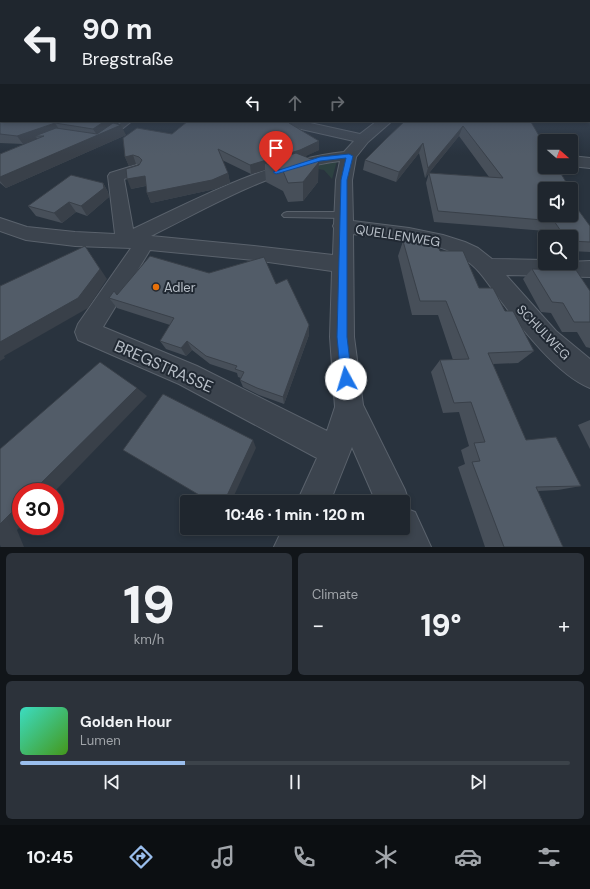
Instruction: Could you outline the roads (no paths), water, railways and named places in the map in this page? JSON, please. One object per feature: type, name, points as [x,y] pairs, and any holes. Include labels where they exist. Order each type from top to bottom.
[{"type":"street","points":[[295,122],[306,123],[363,139]]},
{"type":"street","points":[[384,122],[363,139],[349,156],[344,180],[342,337],[349,407],[390,495]]},
{"type":"street","points":[[135,242],[225,192],[287,168],[320,159],[349,156]]},
{"type":"street","points":[[578,162],[590,163]]},
{"type":"street","points":[[135,242],[116,176],[136,170]]},
{"type":"street","name":"QUELLENWEG","points":[[343,221],[453,245],[472,254],[487,267]]},
{"type":"street","points":[[0,224],[33,234],[75,239],[135,242],[254,252],[342,264]]},
{"type":"street","name":"BREGSTRASSE","points":[[135,242],[87,332],[188,375],[336,452]]},
{"type":"street","points":[[487,267],[590,269]]},
{"type":"street","name":"SCHULWEG","points":[[487,267],[534,326],[590,376]]},
{"type":"street","points":[[316,495],[336,452],[349,407]]},
{"type":"street","points":[[292,547],[298,535]]},
{"type":"street","points":[[408,535],[414,547]]},
{"type":"street","points":[[320,547],[343,538],[400,547]]},
{"type":"lane","points":[[105,137],[128,122]]},
{"type":"lane","points":[[287,215],[343,221]]},
{"type":"place","name":"Adler","points":[[156,287]]}]
